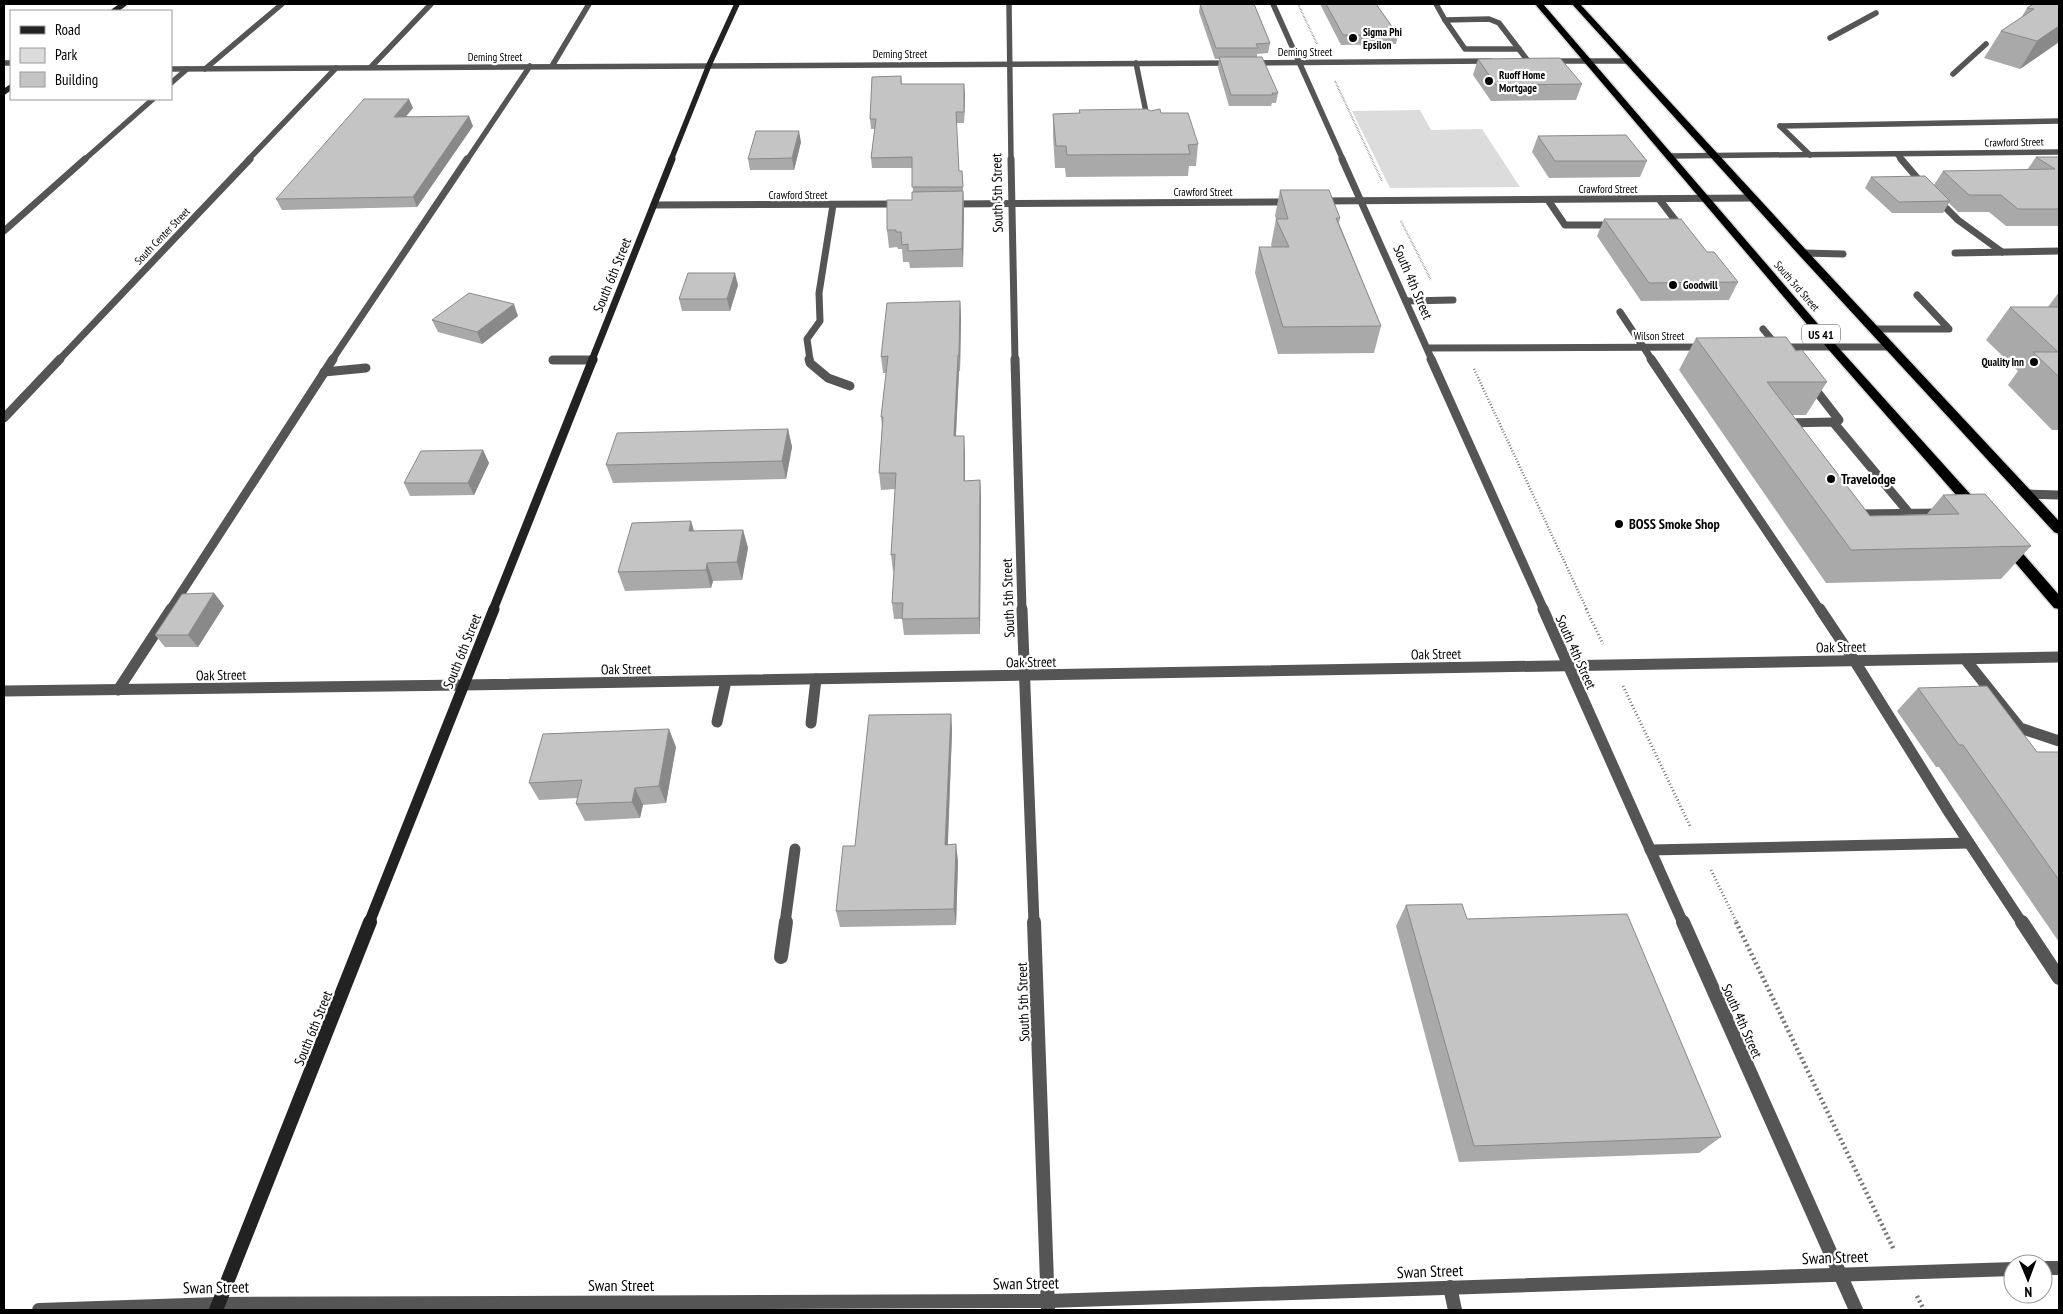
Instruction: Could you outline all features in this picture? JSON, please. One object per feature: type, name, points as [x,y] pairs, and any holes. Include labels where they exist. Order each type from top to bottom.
[{"type":"highway","name":"South 3rd Street","points":[[1538,4],[1977,514]]},
{"type":"highway","name":"South 3rd Street","points":[[1576,4],[1803,254],[2059,530]]},
{"type":"highway","points":[[1997,533],[2059,604]]},
{"type":"street","points":[[205,69],[282,4]]},
{"type":"street","points":[[371,67],[431,4]]},
{"type":"street","points":[[552,66],[589,4]]},
{"type":"street","name":"South 6th Street","points":[[217,1307],[709,65],[737,4]]},
{"type":"street","name":"South 5th Street","points":[[1009,4],[1011,204],[1024,676],[1048,1306]]},
{"type":"street","name":"South 4th Street","points":[[1274,4],[1856,1310]]},
{"type":"street","points":[[1436,4],[1465,49],[1519,49]]},
{"type":"street","points":[[1830,38],[1876,13]]},
{"type":"street","points":[[1446,20],[1489,19],[1499,23],[1528,61]]},
{"type":"street","points":[[1953,74],[1986,44]]},
{"type":"street","name":"Deming Street","points":[[172,69],[1499,61]]},
{"type":"street","points":[[1519,61],[1538,61]]},
{"type":"street","points":[[1548,61],[1629,61]]},
{"type":"street","points":[[1136,63],[1149,128]]},
{"type":"street","points":[[118,690],[324,372],[530,66]]},
{"type":"street","name":"South Center Street","points":[[4,418],[336,68]]},
{"type":"street","points":[[172,82],[187,69]]},
{"type":"street","points":[[4,231],[152,100]]},
{"type":"street","points":[[1810,155],[1780,126],[2059,121]]},
{"type":"street","name":"Crawford Street","points":[[1670,156],[2059,152]]},
{"type":"street","points":[[1897,154],[1924,186],[1958,220],[2002,252]]},
{"type":"street","name":"Crawford Street","points":[[1319,201],[1753,198]]},
{"type":"street","points":[[1659,199],[1679,225],[1670,225]]},
{"type":"street","points":[[1548,200],[1565,226],[1622,225]]},
{"type":"street","name":"Crawford Street","points":[[948,204],[1299,202]]},
{"type":"street","points":[[833,204],[819,293],[820,321],[807,339],[810,363],[828,378],[850,386]]},
{"type":"street","name":"Crawford Street","points":[[654,205],[910,204]]},
{"type":"street","points":[[1955,253],[2059,251]]},
{"type":"street","points":[[1803,254],[1843,254]]},
{"type":"street","points":[[1874,329],[1949,329],[1917,296]]},
{"type":"street","points":[[1406,301],[1453,300]]},
{"type":"street","points":[[1620,312],[1854,660],[1969,843],[2059,978]]},
{"type":"street","points":[[1763,329],[1784,354]]},
{"type":"street","name":"Wilson Street","points":[[1427,348],[1711,347]]},
{"type":"street","points":[[1768,347],[1890,347]]},
{"type":"street","points":[[553,360],[592,360]]},
{"type":"street","points":[[324,372],[366,368]]},
{"type":"street","points":[[1786,431],[1780,423],[1834,422],[1839,420],[1803,376]]},
{"type":"street","points":[[1834,422],[1909,513]]},
{"type":"street","points":[[2026,494],[2059,495]]},
{"type":"street","points":[[1848,515],[1948,513]]},
{"type":"street","name":"Oak Street","points":[[4,691],[726,681],[2059,657]]},
{"type":"street","points":[[1965,659],[2020,728],[2059,741]]},
{"type":"street","points":[[811,723],[816,679]]},
{"type":"street","points":[[717,722],[726,681]]},
{"type":"street","points":[[1650,850],[1969,843]]},
{"type":"street","points":[[781,957],[795,849]]},
{"type":"street","name":"Swan Street","points":[[39,1310],[217,1307],[1048,1306],[1450,1287],[2003,1269]]},
{"type":"street","points":[[1450,1287],[1455,1310]]},
{"type":"green space","points":[[1420,110],[1431,130],[1482,129],[1520,187],[1390,188],[1352,111]]},
{"type":"building","points":[[1200,4],[1254,4],[1270,43],[1256,44],[1258,48],[1216,48]]},
{"type":"building","points":[[1326,4],[1376,4],[1398,35],[1343,35]]},
{"type":"building","points":[[2033,4],[2059,4],[2059,26],[2037,41],[2001,31],[2034,9],[2027,8]]},
{"type":"building","points":[[1219,57],[1262,57],[1278,93],[1272,93],[1273,95],[1231,95]]},
{"type":"building","points":[[1560,58],[1582,84],[1496,85],[1478,59]]},
{"type":"building","points":[[901,76],[901,84],[964,84],[964,112],[956,112],[959,171],[962,171],[963,187],[912,187],[912,157],[871,158],[876,119],[870,119],[872,77]]},
{"type":"building","points":[[364,99],[409,99],[394,117],[469,116],[413,197],[276,199]]},
{"type":"building","points":[[1147,109],[1151,111],[1160,109],[1161,113],[1188,113],[1198,144],[1188,145],[1190,154],[1067,155],[1066,146],[1056,146],[1053,114],[1080,113],[1079,110]]},
{"type":"building","points":[[756,131],[799,131],[792,158],[748,159]]},
{"type":"building","points":[[1626,135],[1647,161],[1555,161],[1538,136]]},
{"type":"building","points":[[2036,157],[2059,157],[2059,209],[2018,209],[2001,195],[1969,195],[1943,171],[2055,169]]},
{"type":"building","points":[[1925,176],[1950,201],[1899,202],[1871,177]]},
{"type":"building","points":[[1280,190],[1329,190],[1340,218],[1336,218],[1381,326],[1283,327],[1259,247],[1289,247],[1276,219],[1288,219]]},
{"type":"building","points":[[963,191],[962,249],[908,251],[908,244],[902,245],[901,232],[887,230],[887,200],[912,200],[912,192]]},
{"type":"building","points":[[1604,219],[1681,219],[1707,252],[1714,252],[1738,282],[1649,283]]},
{"type":"building","points":[[688,273],[735,273],[727,299],[679,299]]},
{"type":"building","points":[[469,293],[514,304],[477,332],[432,320]]},
{"type":"building","points":[[960,301],[954,436],[964,436],[964,481],[980,480],[979,618],[902,619],[903,603],[892,603],[895,554],[891,555],[896,473],[879,473],[883,417],[881,417],[888,356],[881,357],[887,303]]},
{"type":"building","points":[[2010,307],[2059,307],[2059,377],[2033,352],[2058,352]]},
{"type":"building","points":[[1786,337],[1796,351],[1802,350],[1827,382],[1767,382],[1870,516],[1959,514],[1943,495],[1985,494],[2031,546],[1851,550],[1696,338]]},
{"type":"building","points":[[788,429],[782,461],[606,465],[617,433]]},
{"type":"building","points":[[483,450],[468,483],[404,483],[421,451]]},
{"type":"building","points":[[691,521],[689,531],[743,530],[737,562],[707,563],[706,570],[618,572],[632,523]]},
{"type":"building","points":[[214,593],[188,635],[155,635],[182,594]]},
{"type":"building","points":[[1987,686],[2037,752],[2059,752],[2059,880],[1963,745],[1959,745],[1918,688]]},
{"type":"building","points":[[951,714],[945,845],[956,844],[954,909],[836,911],[843,846],[855,846],[869,715]]},
{"type":"building","points":[[669,729],[659,786],[635,788],[632,802],[576,804],[582,780],[529,783],[543,734]]},
{"type":"building","points":[[1462,904],[1467,919],[1627,914],[1721,1137],[1474,1146],[1406,905]]},
{"type":"place","name":"Sigma Phi Epsilon","points":[[1353,38]]},
{"type":"place","name":"Ruoff Home Mortgage","points":[[1489,81]]},
{"type":"place","name":"Goodwill","points":[[1673,285]]},
{"type":"place","name":"Quality Inn","points":[[2034,362]]},
{"type":"place","name":"Travelodge","points":[[1831,479]]},
{"type":"place","name":"BOSS Smoke Shop","points":[[1619,524]]}]
